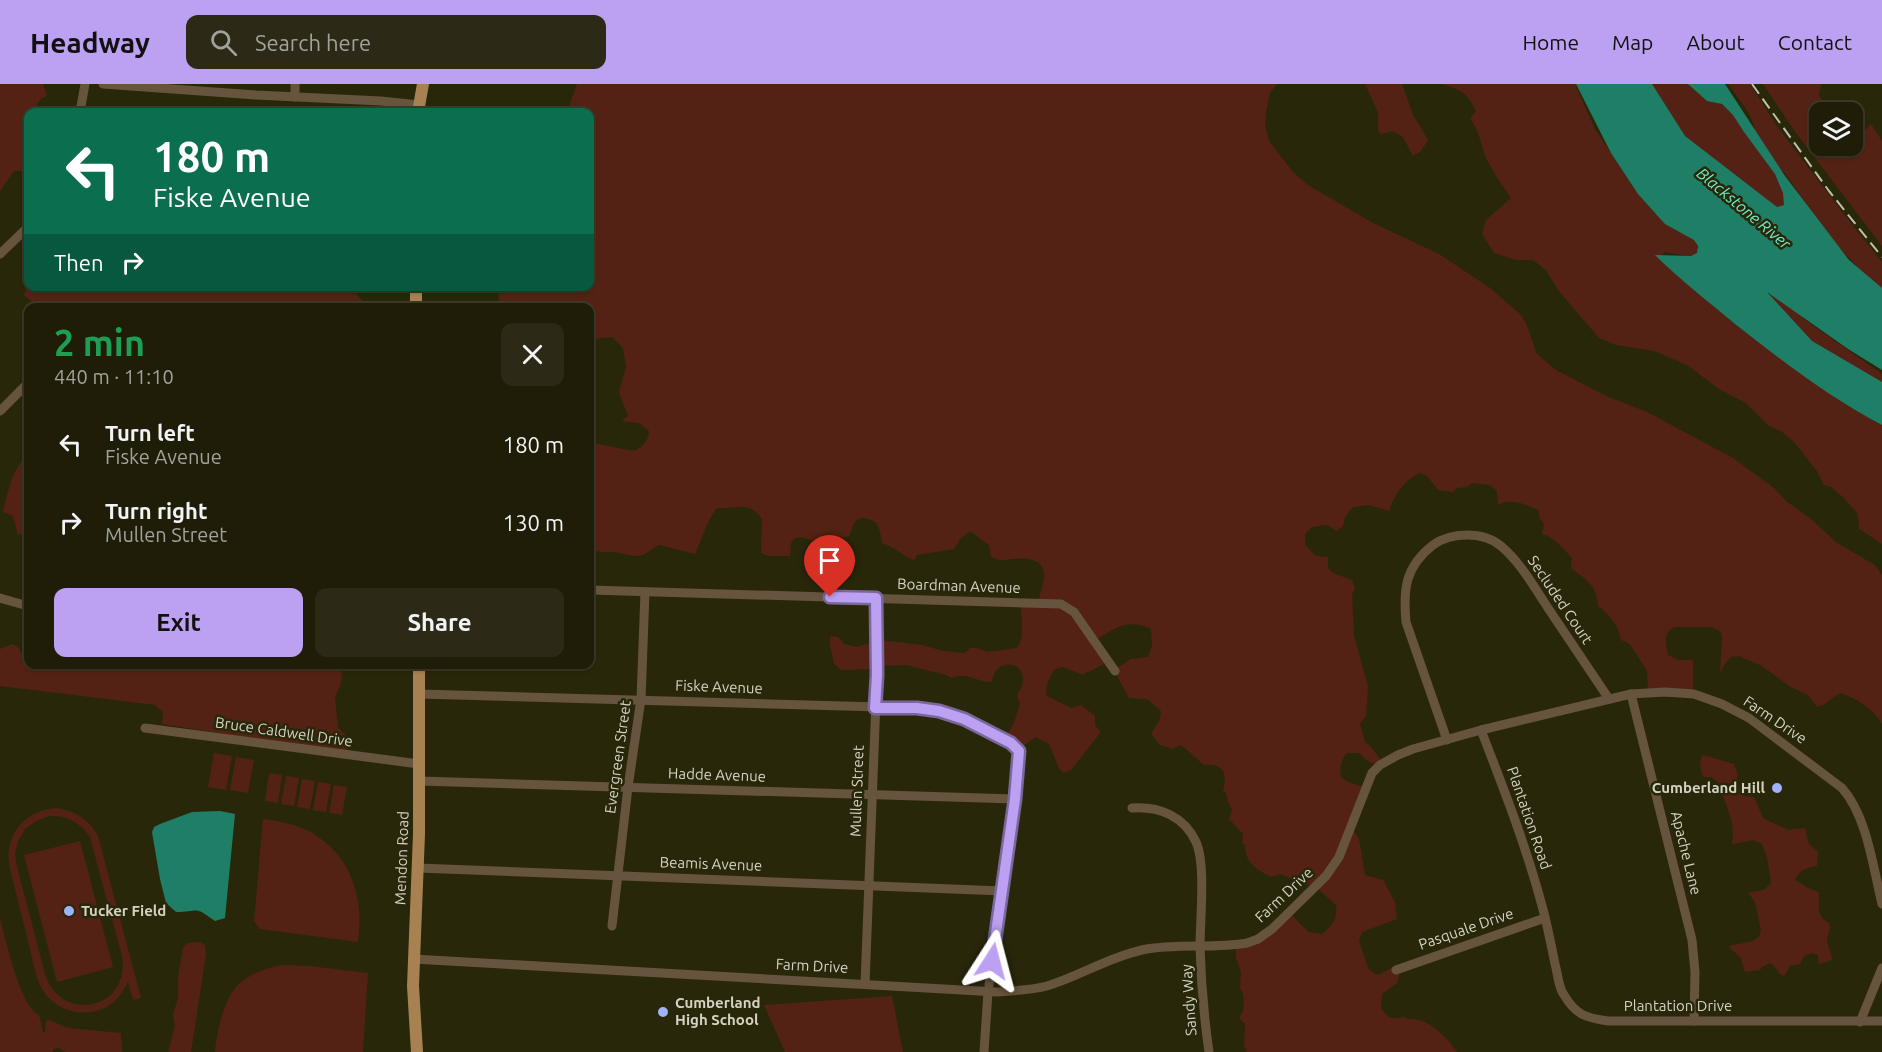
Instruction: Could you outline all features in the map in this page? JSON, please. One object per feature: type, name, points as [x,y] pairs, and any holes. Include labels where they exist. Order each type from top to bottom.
[{"type":"main road","points":[[418,108],[423,84]]},
{"type":"main road","name":"Mendon Road","points":[[417,1052],[413,959],[418,868],[419,669]]},
{"type":"street","points":[[81,108],[85,84]]},
{"type":"street","points":[[104,84],[381,101],[413,108]]},
{"type":"street","points":[[295,84],[295,97]]},
{"type":"street","points":[[0,254],[24,231]]},
{"type":"street","points":[[0,411],[24,387]]},
{"type":"street","name":"Secluded Court","points":[[1447,740],[1406,622],[1405,605],[1412,566],[1423,553],[1442,538],[1462,535],[1478,536],[1500,545],[1521,567],[1609,699]]},
{"type":"street","name":"Boardman Avenue","points":[[594,590],[1061,604],[1074,612],[1115,671]]},
{"type":"street","name":"Evergreen Street","points":[[612,926],[641,699],[645,592]]},
{"type":"street","points":[[0,598],[24,605]]},
{"type":"street","name":"Mullen Street","points":[[865,984],[877,675],[876,598]]},
{"type":"street","name":"Farm Drive","points":[[413,959],[1020,991],[1049,985],[1139,951],[1247,943],[1258,939],[1272,929],[1334,867],[1372,773],[1380,765],[1398,755],[1481,730],[1631,694],[1649,692],[1681,692],[1714,701],[1749,718],[1833,779],[1856,806],[1882,904]]},
{"type":"street","name":"Fiske Avenue","points":[[419,694],[917,708],[939,711],[964,719],[1011,743],[1019,751],[1015,799]]},
{"type":"street","name":"Apache Lane","points":[[1631,694],[1692,940],[1695,972],[1694,1022]]},
{"type":"street","name":"Bruce Caldwell Drive","points":[[145,728],[419,764]]},
{"type":"street","name":"Plantation Road","points":[[1481,730],[1516,819],[1545,918]]},
{"type":"street","name":"Hadde Avenue","points":[[419,781],[1015,799]]},
{"type":"street","points":[[984,1052],[988,988],[1015,799]]},
{"type":"street","name":"Sandy Way","points":[[1132,808],[1155,809],[1173,816],[1188,828],[1197,843],[1201,861],[1200,946],[1205,1028],[1209,1052]]},
{"type":"street","name":"Beamis Avenue","points":[[418,868],[1003,891]]},
{"type":"street","name":"Plantation Drive","points":[[1545,918],[1561,992],[1580,1015],[1608,1022],[1882,1022]]},
{"type":"street","name":"Pasquale Drive","points":[[1396,969],[1545,918]]},
{"type":"street","points":[[1860,1022],[1882,968]]},
{"type":"shaded area","points":[[0,84],[43,84],[47,96],[38,102],[36,108],[24,108],[24,171],[14,171],[0,191]]},
{"type":"shaded area","points":[[577,84],[1277,84],[1270,93],[1266,112],[1265,124],[1269,141],[1293,172],[1308,185],[1373,223],[1439,254],[1490,288],[1519,313],[1526,323],[1537,354],[1556,370],[1606,396],[1647,412],[1733,458],[1774,488],[1786,501],[1811,519],[1837,543],[1875,565],[1882,575],[1882,724],[1865,705],[1841,693],[1817,707],[1808,695],[1789,686],[1762,666],[1739,656],[1731,657],[1720,674],[1721,632],[1712,627],[1676,627],[1667,634],[1668,655],[1678,660],[1693,660],[1693,693],[1648,690],[1647,671],[1630,644],[1621,640],[1613,621],[1598,606],[1593,588],[1571,568],[1572,558],[1562,547],[1542,534],[1544,524],[1538,510],[1513,502],[1498,505],[1497,491],[1490,485],[1472,483],[1467,487],[1457,488],[1453,492],[1438,490],[1428,477],[1421,473],[1415,475],[1401,488],[1389,511],[1369,505],[1353,507],[1345,517],[1343,526],[1337,531],[1327,525],[1312,527],[1305,534],[1305,545],[1316,556],[1328,557],[1328,568],[1333,573],[1352,580],[1355,588],[1352,594],[1354,635],[1368,687],[1366,716],[1360,724],[1365,742],[1383,763],[1379,767],[1359,753],[1347,753],[1340,767],[1341,777],[1366,788],[1353,830],[1359,839],[1365,875],[1383,880],[1395,902],[1397,919],[1362,932],[1359,941],[1369,970],[1378,975],[1402,965],[1397,983],[1382,994],[1381,1008],[1386,1014],[1393,1018],[1404,1017],[1424,1022],[1445,1037],[1457,1052],[1247,1052],[1244,1046],[1245,1024],[1239,1018],[1244,1003],[1240,988],[1241,972],[1236,958],[1236,943],[1253,939],[1290,913],[1308,932],[1322,934],[1334,922],[1336,905],[1318,889],[1280,874],[1271,877],[1253,865],[1247,857],[1245,845],[1242,844],[1243,834],[1229,819],[1232,809],[1223,791],[1225,779],[1223,771],[1216,766],[1204,765],[1181,745],[1172,749],[1160,745],[1151,734],[1160,719],[1161,711],[1147,699],[1129,698],[1114,670],[1131,659],[1148,657],[1152,646],[1151,629],[1128,624],[1096,640],[1107,662],[1083,675],[1063,667],[1055,669],[1047,685],[1047,696],[1071,708],[1081,705],[1095,716],[1095,725],[1101,732],[1071,770],[1064,773],[1059,768],[1049,744],[1036,737],[1020,748],[1005,738],[1014,723],[1020,704],[1017,696],[1023,680],[1021,672],[1013,665],[1002,666],[998,669],[992,682],[968,676],[952,678],[906,665],[842,670],[834,664],[830,645],[830,636],[838,637],[844,644],[857,647],[880,640],[962,653],[970,648],[988,652],[1017,648],[1022,632],[1021,602],[1039,599],[1043,584],[1043,569],[1035,561],[1029,559],[1002,560],[991,557],[989,545],[970,531],[960,539],[954,549],[917,555],[914,560],[882,543],[877,524],[864,518],[855,522],[847,537],[814,541],[800,537],[791,543],[790,556],[769,556],[761,553],[762,519],[747,507],[717,508],[709,520],[695,554],[660,545],[638,556],[594,551],[594,444],[634,451],[648,438],[649,431],[639,423],[622,421],[628,416],[619,392],[626,367],[623,348],[612,337],[594,339],[594,303],[497,303],[499,291],[594,291],[594,108],[568,108]]},
{"type":"shaded area","points":[[1365,84],[1402,84],[1413,115],[1428,140],[1421,151],[1413,156],[1403,137],[1393,131],[1382,134],[1378,131],[1378,112]]},
{"type":"shaded area","points":[[1441,84],[1575,84],[1595,129],[1626,176],[1646,199],[1695,240],[1699,252],[1692,257],[1664,252],[1662,256],[1882,425],[1882,544],[1858,528],[1857,513],[1844,498],[1831,487],[1824,485],[1817,471],[1794,442],[1782,432],[1769,426],[1746,403],[1719,389],[1687,365],[1654,351],[1616,345],[1599,338],[1558,290],[1546,270],[1533,260],[1516,260],[1494,253],[1482,234],[1486,220],[1511,198],[1486,158],[1478,132],[1470,119],[1476,111],[1470,100],[1454,88]]},
{"type":"shaded area","points":[[1649,84],[1690,84],[1722,104],[1755,136],[1750,115],[1728,84],[1750,84],[1776,125],[1882,262],[1882,293],[1819,226],[1784,172],[1777,170],[1793,217],[1778,214],[1686,140]]},
{"type":"shaded area","points":[[1763,84],[1822,84],[1819,96],[1824,102],[1809,102],[1809,150]]},
{"type":"shaded area","points":[[1871,124],[1882,141],[1882,246],[1814,156],[1863,156],[1863,131]]},
{"type":"shaded area","points":[[25,291],[356,291],[358,297],[368,302],[32,303],[24,295]]},
{"type":"shaded area","points":[[1770,294],[1781,298],[1805,320],[1882,374],[1882,389],[1818,348],[1770,297]]},
{"type":"shaded area","points":[[23,461],[24,533],[18,535],[13,516],[3,512],[14,474]]},
{"type":"shaded area","points":[[13,644],[19,648],[24,656],[24,669],[343,669],[341,684],[335,696],[338,728],[348,737],[348,753],[162,724],[163,712],[155,705],[0,686],[0,649]]},
{"type":"shaded area","points":[[214,753],[232,756],[226,790],[208,787]]},
{"type":"shaded area","points":[[1703,755],[1734,764],[1738,774],[1735,784],[1744,796],[1754,797],[1763,818],[1788,830],[1805,828],[1809,844],[1818,852],[1817,866],[1799,873],[1795,880],[1819,892],[1820,914],[1830,926],[1827,939],[1832,960],[1819,964],[1818,955],[1812,953],[1804,956],[1800,964],[1790,966],[1784,976],[1770,963],[1760,970],[1745,972],[1741,958],[1729,946],[1753,941],[1759,937],[1761,930],[1755,902],[1748,893],[1764,890],[1771,883],[1767,857],[1762,844],[1754,840],[1732,844],[1733,835],[1729,812],[1718,782],[1711,777],[1703,777],[1700,763]]},
{"type":"shaded area","points":[[236,757],[254,760],[248,793],[230,790]]},
{"type":"shaded area","points":[[269,773],[282,775],[278,803],[265,801]]},
{"type":"shaded area","points":[[286,776],[299,778],[294,806],[281,804]]},
{"type":"shaded area","points":[[302,779],[315,781],[310,809],[297,807]]},
{"type":"shaded area","points":[[318,782],[331,784],[326,812],[313,810]]},
{"type":"shaded area","points":[[334,785],[347,787],[342,815],[329,813]]},
{"type":"shaded area","points":[[57,808],[70,811],[86,820],[98,836],[141,998],[133,1000],[128,982],[108,1006],[97,1011],[79,1012],[57,1005],[40,985],[10,869],[9,857],[13,836],[18,827],[26,819],[45,810]],"holes":[[[49,816],[72,820],[90,837],[122,956],[122,974],[116,988],[106,998],[93,1004],[79,1005],[65,1000],[53,990],[45,974],[17,867],[15,854],[18,841],[25,829]]]},
{"type":"shaded area","points":[[263,819],[304,829],[320,838],[343,861],[356,891],[360,925],[358,942],[260,929],[254,921]]},
{"type":"shaded area","name":"Tucker Field","points":[[80,841],[113,967],[57,982],[24,855]]},
{"type":"shaded area","points":[[0,919],[20,986],[32,1009],[39,1015],[43,1032],[45,1032],[46,1021],[49,1020],[68,1028],[121,1033],[122,1052],[65,1052],[59,1048],[53,1049],[53,1052],[0,1052]]},
{"type":"shaded area","points":[[200,942],[205,945],[206,954],[191,1052],[168,1052],[175,1027],[173,1014],[178,999],[178,977],[183,947],[188,943]]},
{"type":"shaded area","points":[[282,965],[368,973],[363,1052],[215,1052],[222,1015],[235,989],[245,979],[265,969]]},
{"type":"shaded area","points":[[892,996],[903,1052],[785,1052],[764,1005]]},
{"type":"water","name":"Blackstone River","points":[[1576,84],[1652,84],[1685,136],[1777,207],[1784,205],[1783,193],[1775,174],[1733,115],[1722,104],[1707,101],[1688,84],[1725,84],[1785,176],[1849,260],[1882,288],[1882,370],[1767,292],[1812,341],[1882,382],[1882,425],[1843,403],[1788,365],[1684,282],[1655,255],[1691,256],[1697,253],[1698,246],[1694,240],[1665,224],[1638,194],[1611,153]]},
{"type":"water","points":[[220,811],[235,814],[225,918],[215,921],[197,910],[176,912],[166,903],[152,832],[154,827],[192,812]]},
{"type":"railway","points":[[1752,84],[1829,191],[1882,257]]},
{"type":"place","name":"Cumberland Hill","points":[[1777,788]]},
{"type":"place","name":"Tucker Field","points":[[69,911]]},
{"type":"place","name":"Cumberland High School","points":[[663,1012]]},
{"type":"route","points":[[830,597],[876,598],[875,708],[917,708],[939,711],[964,719],[1011,743],[1019,751],[1015,799],[992,961]]}]
